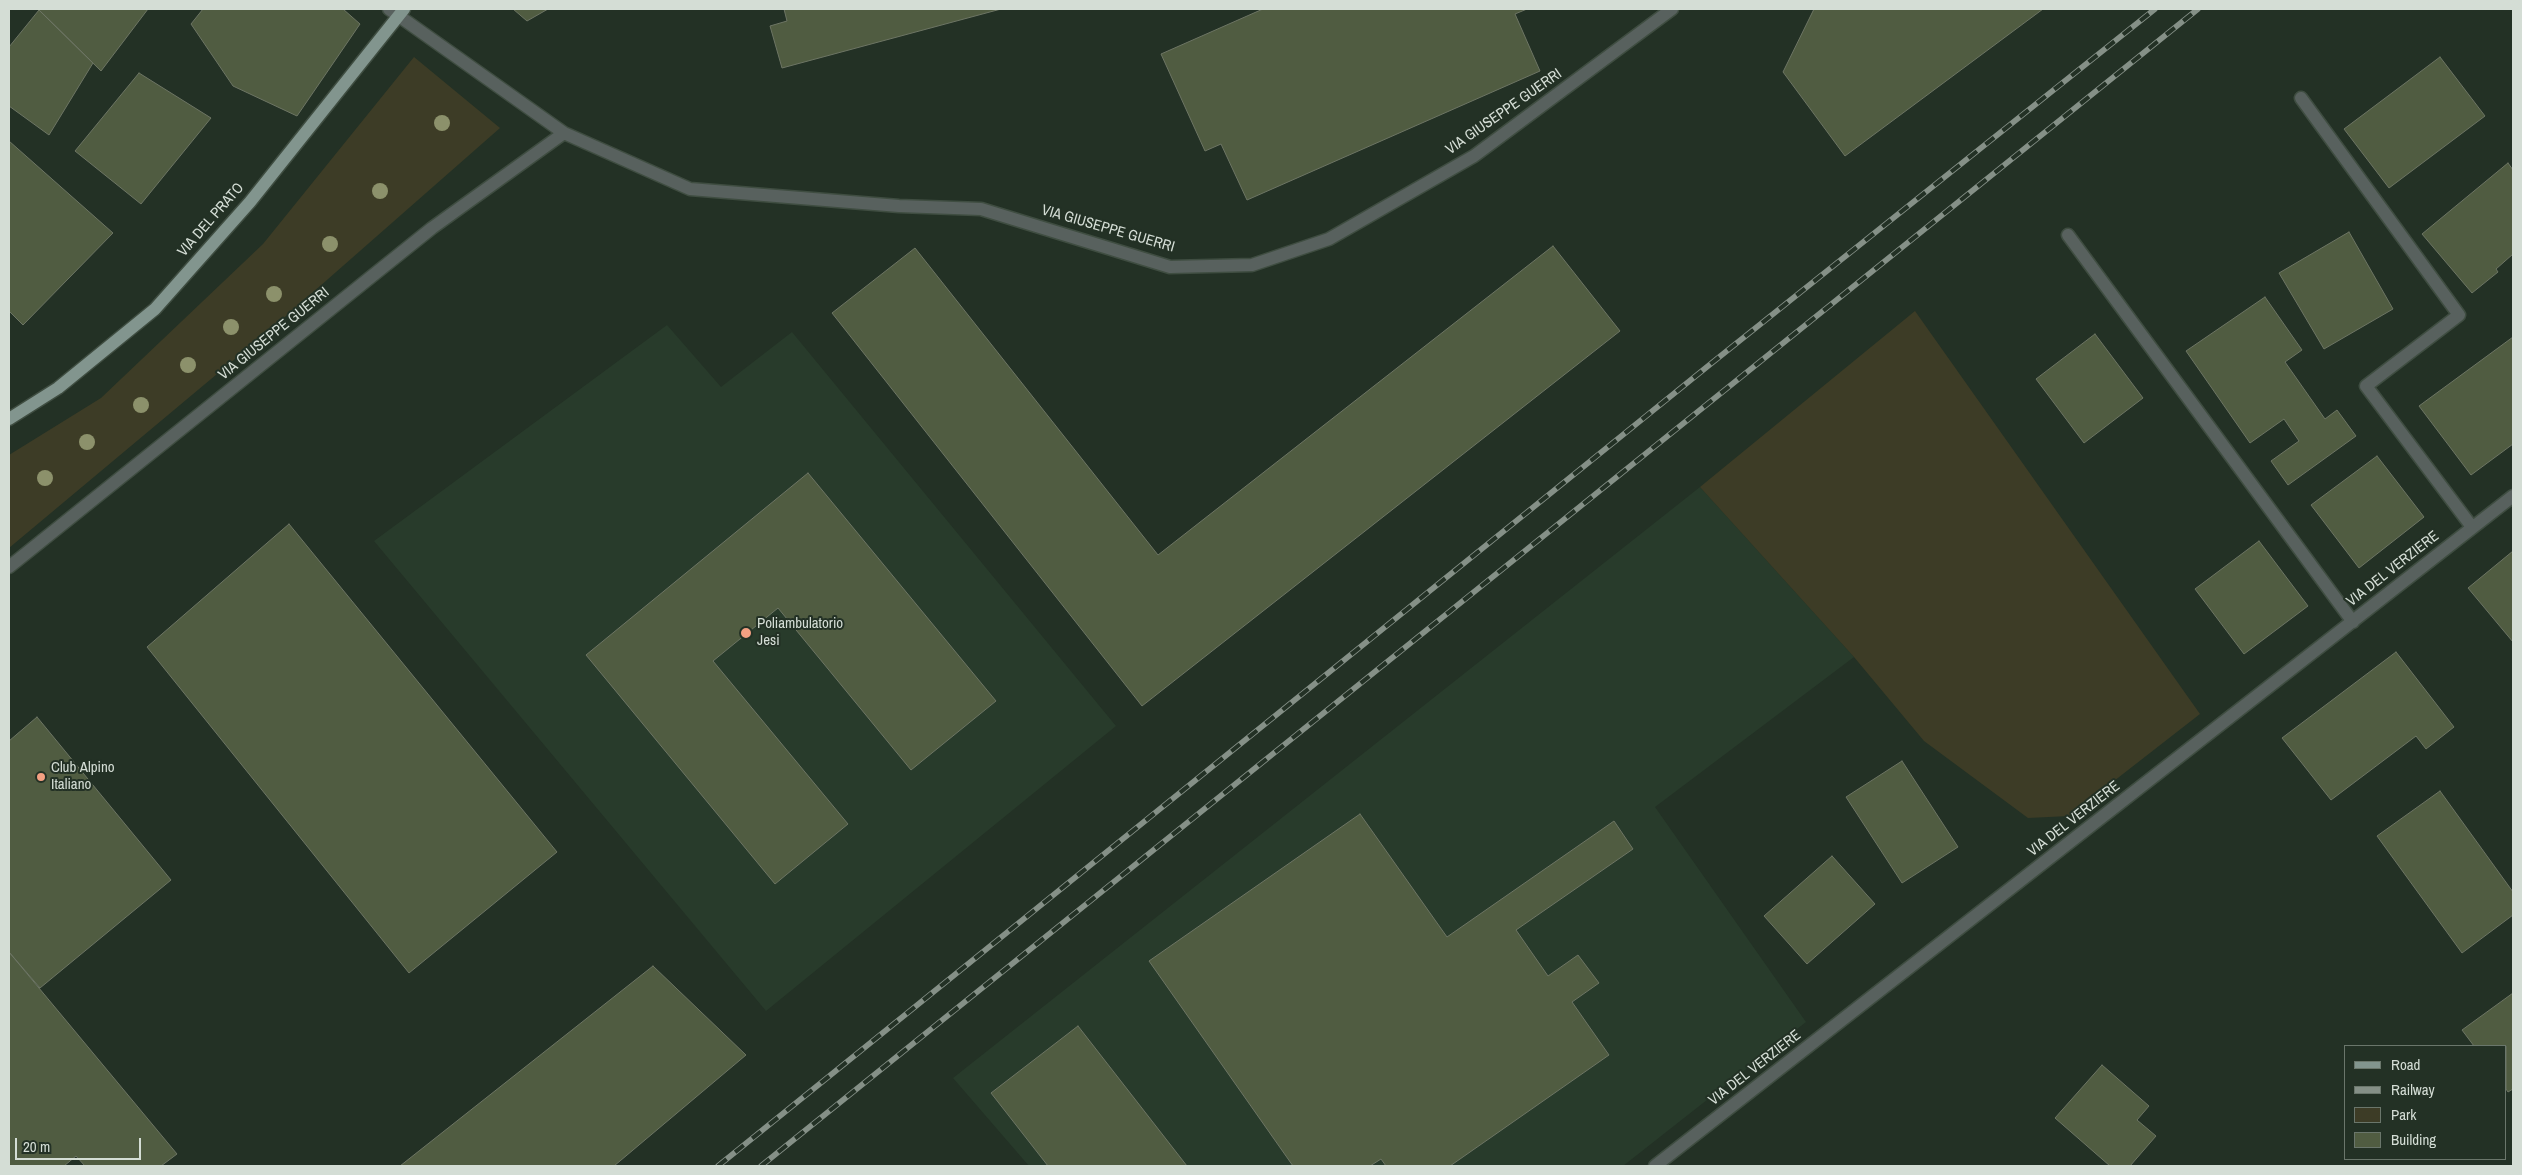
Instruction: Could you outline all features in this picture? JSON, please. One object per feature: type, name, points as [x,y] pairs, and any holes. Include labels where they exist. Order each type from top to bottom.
[{"type":"main road","name":"VIA DEL PRATO","points":[[9,419],[58,388],[155,309],[250,202],[397,11]]},
{"type":"street","name":"VIA GIUSEPPE GUERRI","points":[[397,11],[564,133],[690,189],[898,206],[981,209],[1170,267],[1252,265],[1329,239],[1474,156],[1672,9]]},
{"type":"street","points":[[2301,98],[2459,315],[2366,386],[2472,527]]},
{"type":"street","name":"VIA GIUSEPPE GUERRI","points":[[9,567],[432,228],[564,133]]},
{"type":"street","points":[[2068,234],[2353,622]]},
{"type":"street","name":"VIA DEL VERZIERE","points":[[1655,1166],[2513,496]]},
{"type":"shaded area","name":"Poliambulatorio Jesi","points":[[667,325],[721,387],[792,332],[1116,726],[766,1011],[374,541]]},
{"type":"shaded area","points":[[1700,487],[1854,657],[1655,807],[1806,1022],[1623,1166],[1029,1166],[953,1078]]},
{"type":"green space","points":[[414,57],[500,128],[278,323],[9,548],[9,455],[101,398],[263,244]]},
{"type":"green space","points":[[1915,311],[2200,714],[2069,816],[2028,818],[1924,741],[1854,657],[1700,487]]},
{"type":"building","points":[[40,9],[148,9],[101,71]]},
{"type":"building","points":[[203,9],[343,9],[360,24],[297,116],[233,86],[191,24]]},
{"type":"building","points":[[513,9],[548,9],[527,21]]},
{"type":"building","points":[[784,9],[1001,9],[782,68],[770,26],[787,21]]},
{"type":"building","points":[[1263,9],[1527,9],[1515,14],[1540,71],[1247,200],[1221,144],[1205,151],[1161,54]]},
{"type":"building","points":[[1814,9],[2043,9],[1845,156],[1783,72]]},
{"type":"building","points":[[39,10],[93,63],[49,135],[9,106],[9,47]]},
{"type":"building","points":[[2440,57],[2485,116],[2389,188],[2344,129]]},
{"type":"building","points":[[139,73],[211,118],[141,204],[75,151]]},
{"type":"building","points":[[9,141],[113,233],[23,325],[9,311]]},
{"type":"building","points":[[2508,163],[2513,170],[2513,254],[2496,269],[2498,272],[2472,293],[2422,234]]},
{"type":"building","points":[[2349,232],[2393,309],[2324,349],[2279,273]]},
{"type":"building","points":[[1553,246],[1620,331],[1142,706],[832,313],[915,248],[1158,555]]},
{"type":"building","points":[[2265,297],[2302,350],[2285,362],[2325,419],[2337,410],[2356,436],[2288,485],[2271,461],[2299,441],[2284,419],[2250,443],[2186,351]]},
{"type":"building","points":[[2095,334],[2143,398],[2084,443],[2036,379]]},
{"type":"building","points":[[2513,337],[2513,444],[2471,475],[2419,406]]},
{"type":"building","points":[[2377,456],[2424,517],[2359,568],[2311,505]]},
{"type":"building","points":[[808,473],[996,701],[911,770],[778,608],[713,661],[848,824],[775,884],[586,655]]},
{"type":"building","points":[[289,524],[557,852],[409,973],[147,647]]},
{"type":"building","points":[[2259,541],[2308,606],[2244,654],[2195,589]]},
{"type":"building","points":[[2513,551],[2513,642],[2468,588]]},
{"type":"building","points":[[2396,652],[2454,727],[2426,749],[2416,736],[2331,800],[2282,738]]},
{"type":"building","points":[[37,717],[171,880],[40,988],[9,952],[9,741]]},
{"type":"building","points":[[1902,761],[1958,847],[1902,883],[1846,797]]},
{"type":"building","points":[[2440,791],[2513,892],[2513,915],[2462,953],[2377,836]]},
{"type":"building","points":[[1360,814],[1447,937],[1614,821],[1633,849],[1516,930],[1548,976],[1578,955],[1599,983],[1572,1002],[1609,1055],[1450,1166],[1386,1166],[1381,1159],[1370,1166],[1293,1166],[1149,961]]},
{"type":"building","points":[[1832,856],[1875,904],[1807,964],[1764,916]]},
{"type":"building","points":[[9,952],[177,1154],[161,1166],[85,1166],[76,1156],[64,1166],[9,1166]]},
{"type":"building","points":[[653,966],[746,1055],[614,1166],[400,1166]]},
{"type":"building","points":[[2513,993],[2513,1089],[2508,1092],[2507,1090],[2507,1045],[2473,1045],[2462,1030]]},
{"type":"building","points":[[1078,1026],[1187,1166],[1048,1166],[991,1093]]},
{"type":"building","points":[[2102,1065],[2149,1106],[2137,1120],[2156,1136],[2130,1166],[2110,1166],[2055,1118]]},
{"type":"railway","points":[[718,1166],[1713,362],[2155,9]]},
{"type":"railway","points":[[761,1166],[2198,9]]},
{"type":"place","name":"Poliambulatorio Jesi","points":[[746,633]]},
{"type":"place","name":"Club Alpino Italiano","points":[[41,777]]}]
